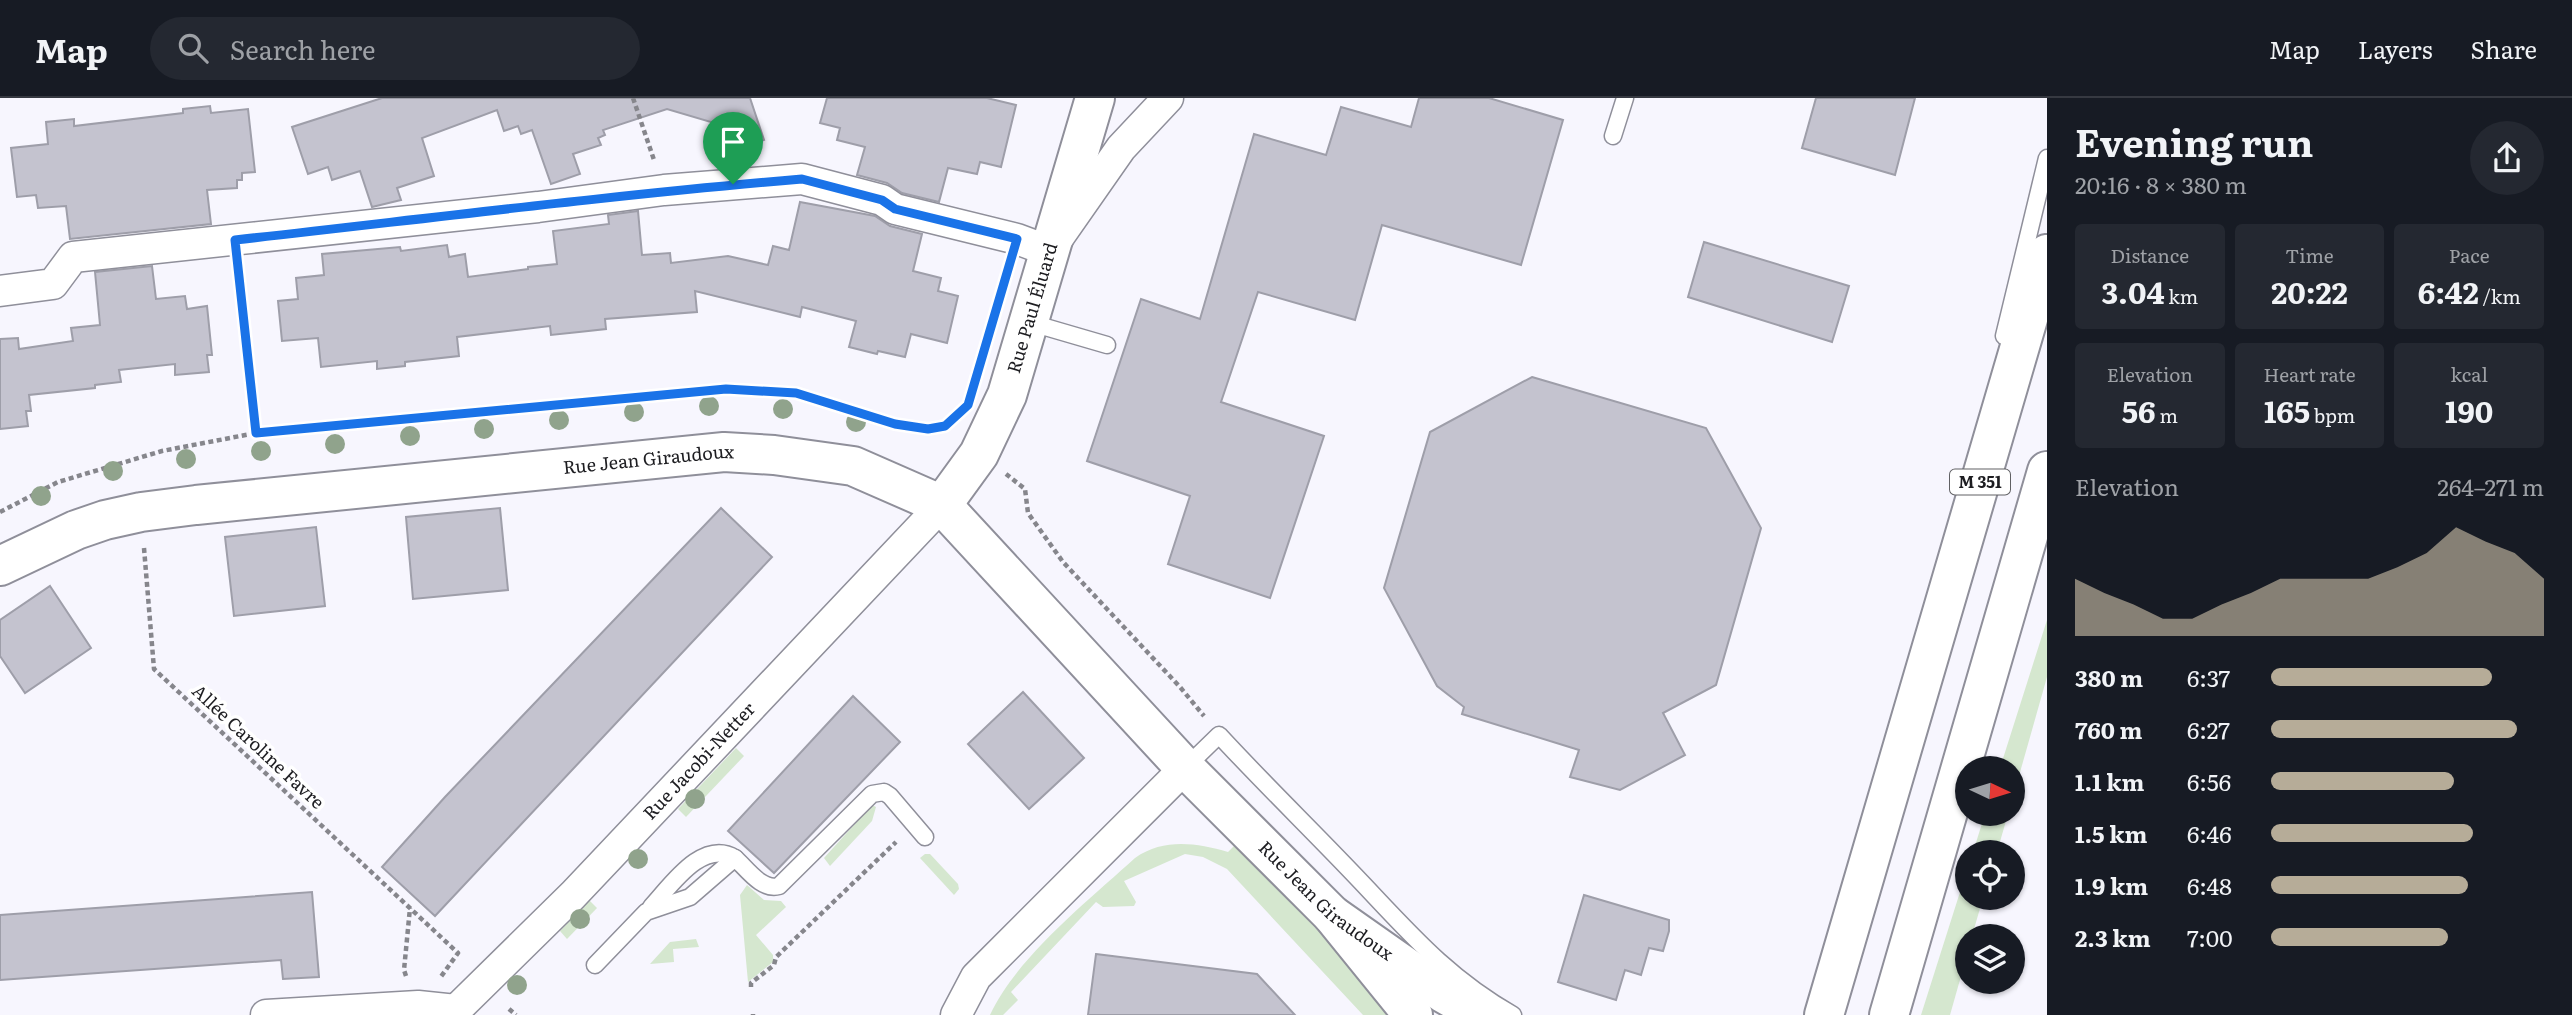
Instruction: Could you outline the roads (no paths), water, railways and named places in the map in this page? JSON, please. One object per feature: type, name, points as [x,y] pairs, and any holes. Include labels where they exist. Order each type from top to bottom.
[{"type":"main road","name":"Rue Paul Éluard","points":[[942,505],[979,454],[1007,395],[1095,98]]},
{"type":"main road","name":"M 351","points":[[1824,1015],[2047,254]]},
{"type":"main road","name":"Rue Jean Giraudoux","points":[[0,566],[76,530],[105,520],[196,505],[724,452],[774,455],[853,466],[942,505],[1185,768],[1332,915],[1443,993],[1480,1015]]},
{"type":"main road","points":[[1889,1015],[2047,471]]},
{"type":"main road","points":[[1332,915],[1413,1015]]},
{"type":"street","points":[[0,291],[52,285],[74,257],[538,207],[664,190],[802,179],[882,200],[895,209],[1017,239],[1049,251],[1121,148],[1168,98]]},
{"type":"street","name":"Rue Jacobi-Netter","points":[[456,1013],[582,886],[942,505]]},
{"type":"street","points":[[956,1015],[976,977],[1185,768]]},
{"type":"street","points":[[266,1015],[418,1006],[456,1013]]},
{"type":"lane","points":[[1613,136],[1625,98]]},
{"type":"lane","points":[[2001,347],[2047,158]]},
{"type":"lane","points":[[1028,322],[1107,345]]},
{"type":"lane","points":[[1913,711],[1995,374]]},
{"type":"lane","points":[[1974,725],[2047,508]]},
{"type":"lane","points":[[1185,768],[1219,735],[1412,938],[1451,974],[1488,1001],[1513,1015]]},
{"type":"lane","points":[[595,965],[694,862],[703,857],[722,852],[735,858],[764,885],[770,888],[779,886],[866,797],[878,792],[890,796],[925,836]]},
{"type":"lane","points":[[646,912],[690,897],[735,858]]}]
